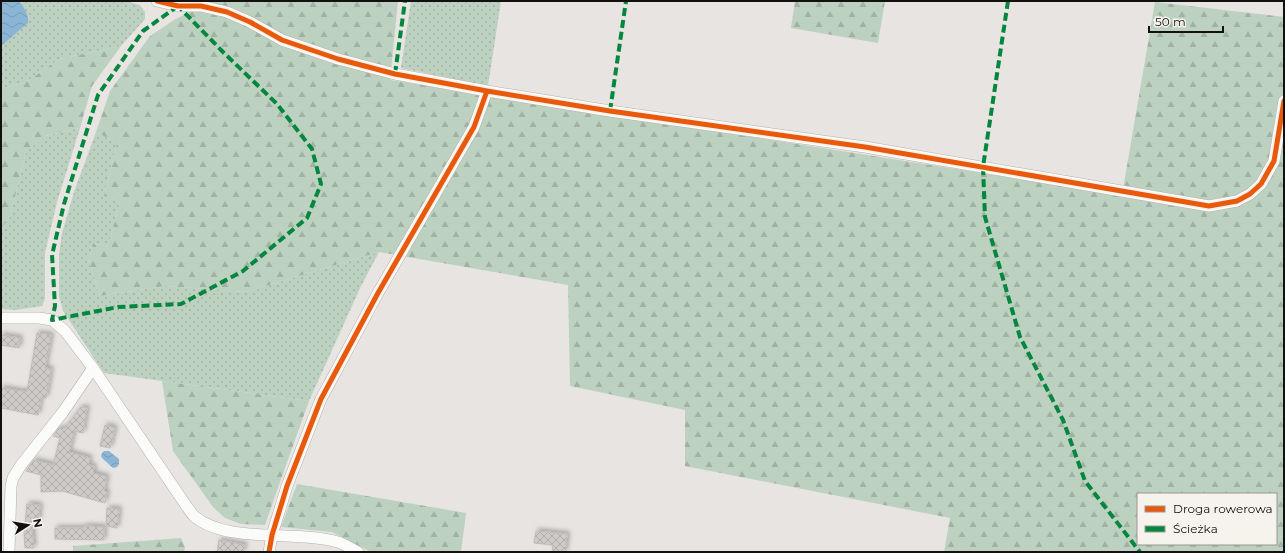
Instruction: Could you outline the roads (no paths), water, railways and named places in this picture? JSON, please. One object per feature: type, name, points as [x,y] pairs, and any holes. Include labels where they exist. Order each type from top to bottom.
[{"type":"street","points":[[157,1],[178,6],[201,6],[227,12],[250,22],[282,40],[395,74],[610,111],[865,147],[1209,206],[1237,201],[1250,194],[1261,184],[1274,161],[1284,101]]},
{"type":"street","points":[[268,552],[287,486],[321,399],[378,293],[474,127],[487,91]]},
{"type":"street","points":[[1,318],[39,318],[52,320],[65,331],[93,368],[185,504],[194,516],[209,526],[235,533],[315,538],[339,543],[358,552]]},
{"type":"street","points":[[9,552],[11,486],[13,478],[21,465],[63,412],[93,368]]},
{"type":"water","points":[[1,1],[18,1],[26,11],[28,23],[1,46]]},
{"type":"water","points":[[104,451],[109,451],[119,459],[119,464],[117,467],[113,468],[102,458],[101,456]]}]
